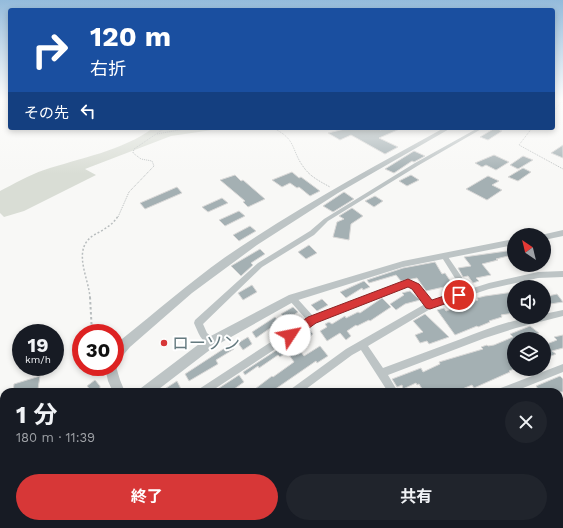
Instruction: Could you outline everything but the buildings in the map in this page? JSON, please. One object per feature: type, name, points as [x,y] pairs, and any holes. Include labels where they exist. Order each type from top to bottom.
[{"type":"street","points":[[124,345],[226,261],[307,208],[444,130]]},
{"type":"street","points":[[211,342],[204,336],[198,323],[260,265],[312,233],[331,217],[417,164],[477,130]]},
{"type":"street","points":[[551,236],[563,234]]},
{"type":"street","points":[[150,388],[211,342],[292,298],[403,264],[507,243]]},
{"type":"street","points":[[444,256],[468,292]]},
{"type":"street","points":[[300,388],[362,344],[430,305],[468,292],[538,275],[563,274]]},
{"type":"street","points":[[208,388],[312,320],[408,283],[415,287],[430,305]]},
{"type":"street","points":[[292,298],[312,320]]},
{"type":"street","points":[[382,373],[485,334],[516,324],[563,313]]},
{"type":"street","points":[[362,344],[391,388]]},
{"type":"street","points":[[511,388],[563,368]]},
{"type":"street","points":[[113,376],[118,388]]},
{"type":"path","points":[[92,324],[90,293],[82,259],[83,248],[91,237],[112,224],[117,218],[129,192],[154,166],[152,162],[141,159],[133,153],[134,149],[163,130]]},
{"type":"path","points":[[156,135],[180,130]]},
{"type":"path","points":[[276,130],[287,136],[294,144],[298,160],[306,170],[336,191]]},
{"type":"path","points":[[530,130],[519,145],[563,170]]},
{"type":"shaded area","points":[[150,130],[212,130],[171,136],[85,169],[96,175],[24,211],[4,217],[0,213],[0,191],[38,172],[100,153],[128,143]]},
{"type":"place","name":"ローソン","points":[[164,343]]},
{"type":"route","points":[[290,335],[312,320],[342,307],[408,283],[412,284],[430,305],[459,295]]}]
